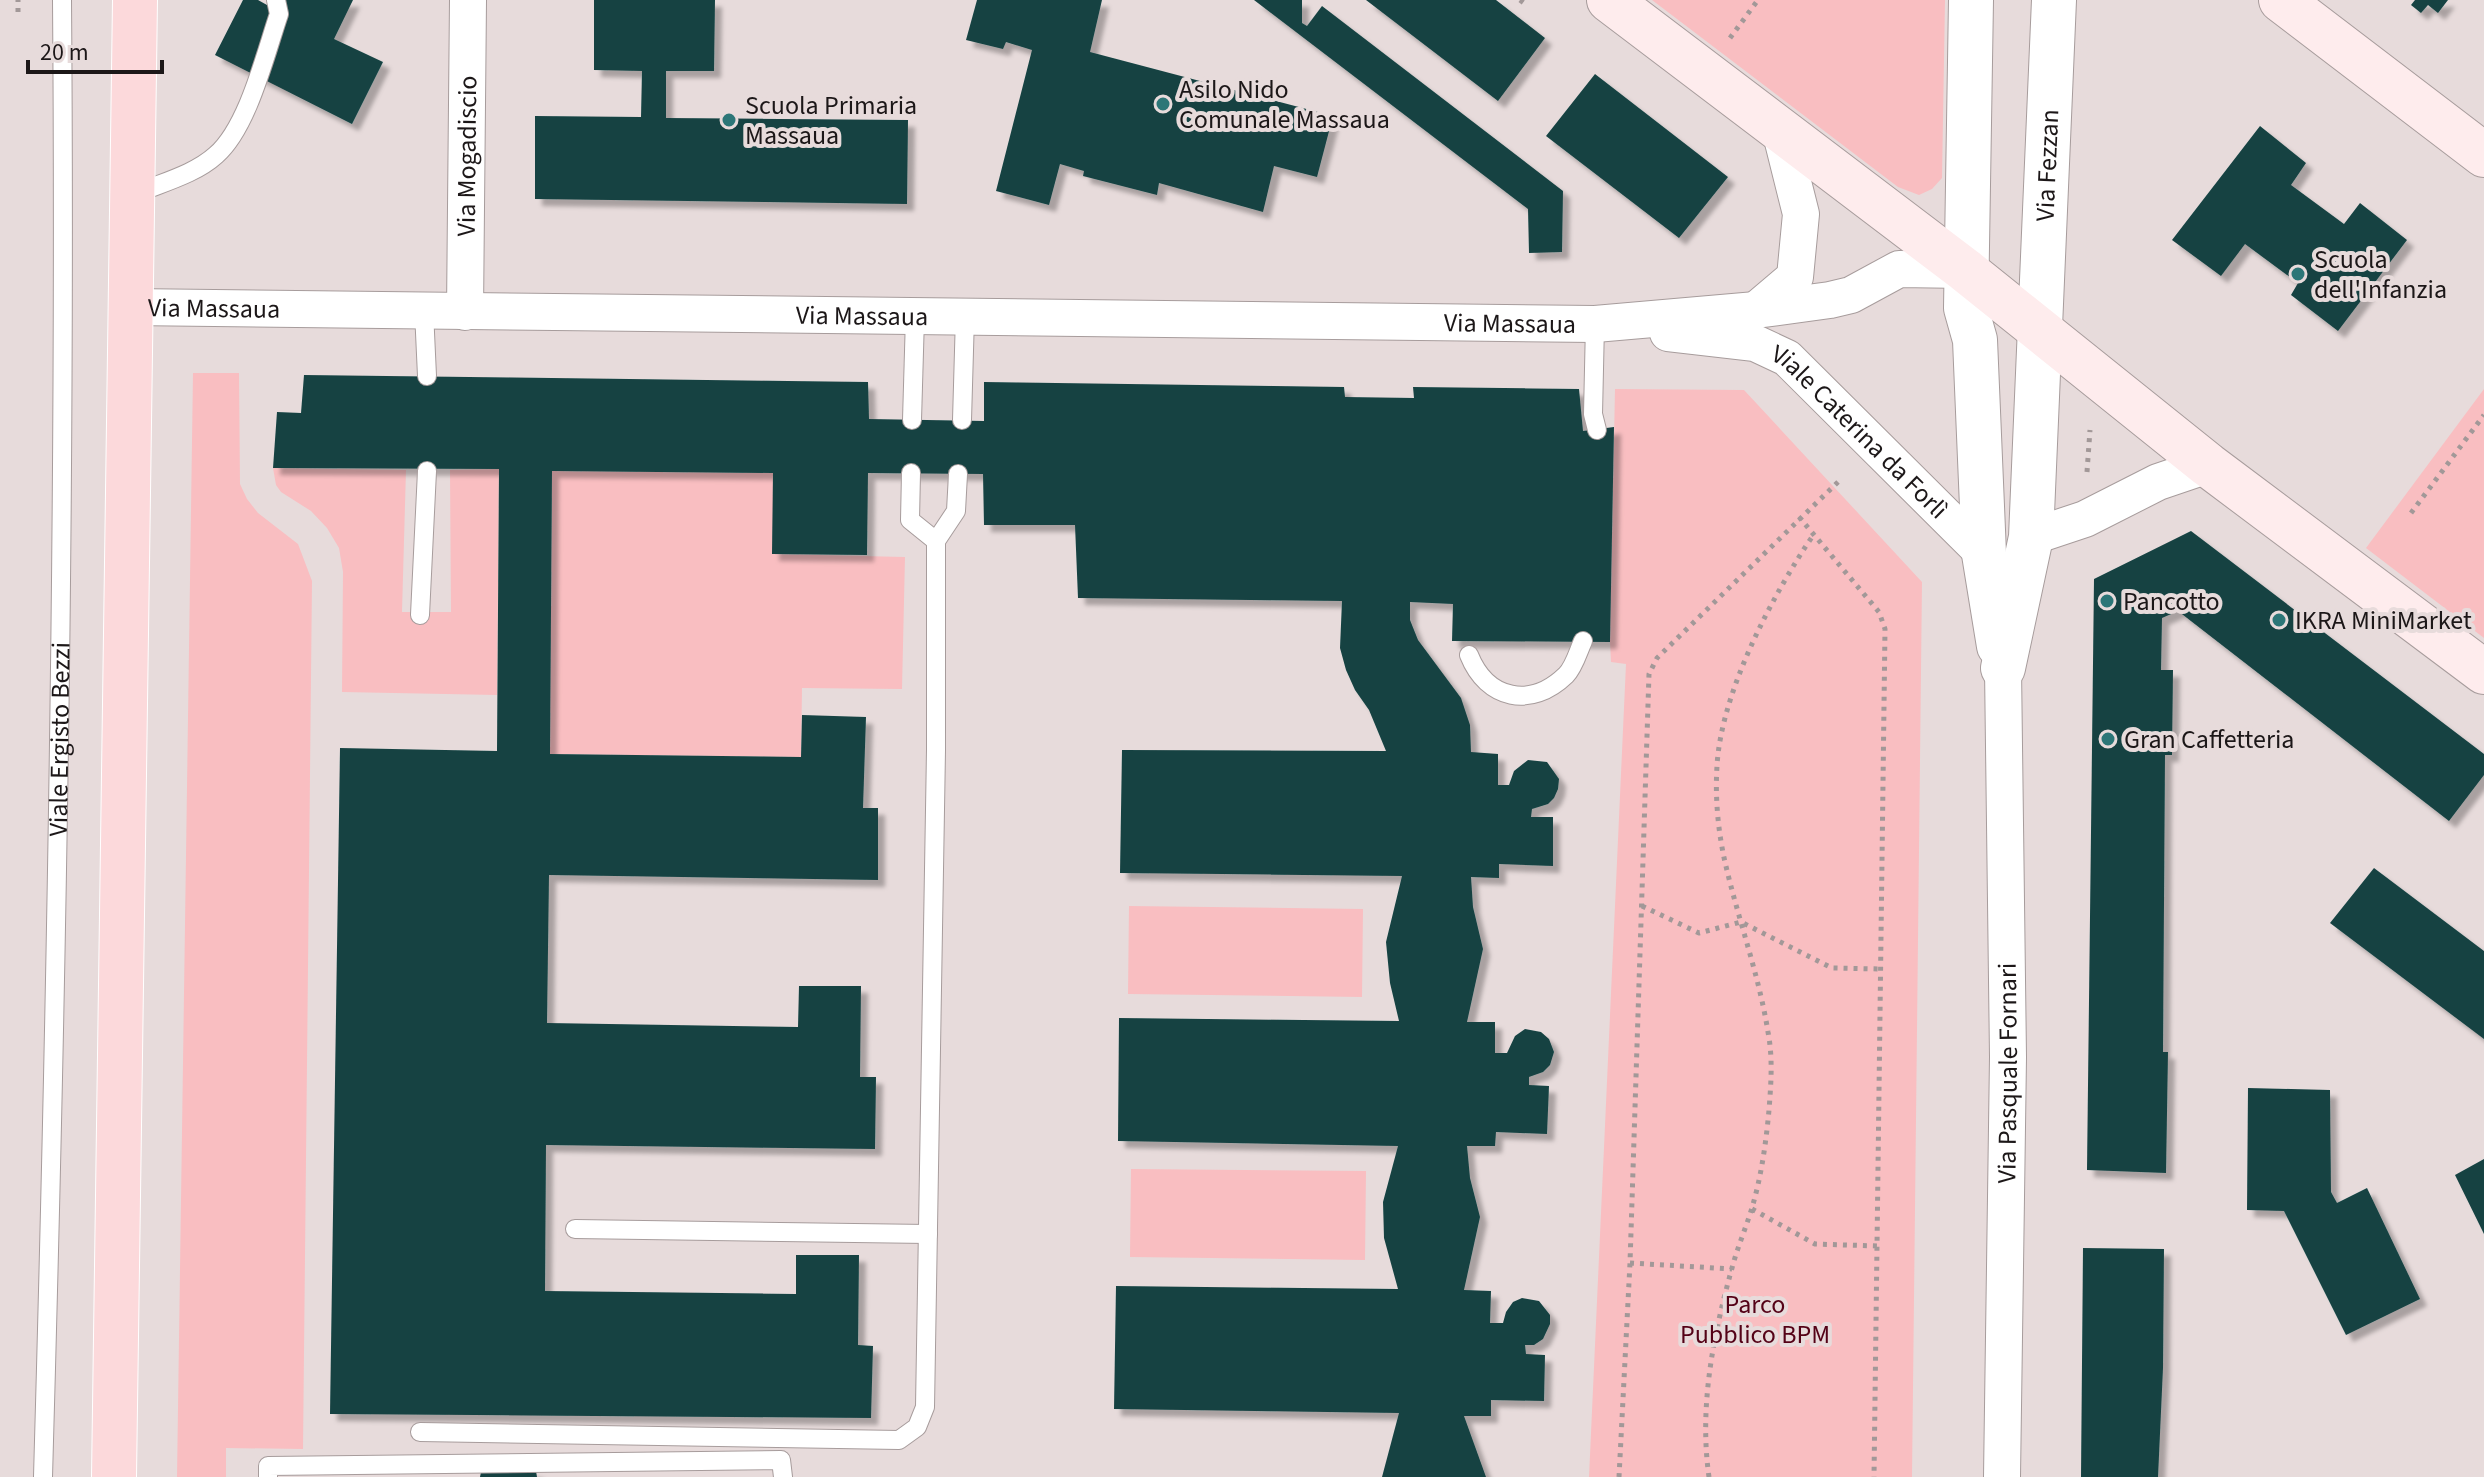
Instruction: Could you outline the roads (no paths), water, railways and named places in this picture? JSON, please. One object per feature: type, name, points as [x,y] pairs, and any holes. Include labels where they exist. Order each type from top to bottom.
[{"type":"main road","points":[[114,1477],[135,0]]},
{"type":"main road","points":[[1609,0],[1965,270],[2208,465],[2484,672]]},
{"type":"main road","points":[[2281,0],[2484,155]]},
{"type":"street","name":"Via Mogadiscio","points":[[465,312],[468,0]]},
{"type":"street","points":[[1965,270],[1971,0]]},
{"type":"street","name":"Via Fezzan","points":[[2039,330],[2054,0]]},
{"type":"street","points":[[1756,310],[1795,277],[1801,214],[1780,130]]},
{"type":"street","name":"Viale Caterina da Forlì","points":[[1595,324],[1756,310],[1851,295],[1899,269],[1965,270],[1966,308],[1975,340],[1984,554]]},
{"type":"street","name":"Via Massaua","points":[[130,307],[1595,324]]},
{"type":"street","name":"Viale Caterina da Forlì","points":[[1595,324],[1749,342],[1787,358],[1984,554]]},
{"type":"street","points":[[2039,330],[2031,537],[2085,519],[2158,482],[2208,465]]},
{"type":"street","name":"Via Pasquale Fornari","points":[[2003,668],[2031,537]]},
{"type":"street","name":"Via Pasquale Fornari","points":[[1984,554],[2003,668],[2008,1057],[2002,1477]]},
{"type":"lane","name":"Viale Ergisto Bezzi","points":[[43,1477],[55,1026],[64,309],[62,0]]},
{"type":"lane","points":[[130,196],[196,168],[215,156],[231,139],[244,112],[279,14],[276,0]]},
{"type":"lane","points":[[424,311],[427,376]]},
{"type":"lane","points":[[962,420],[965,316]]},
{"type":"lane","points":[[912,420],[915,317]]},
{"type":"lane","points":[[1595,324],[1593,414],[1597,430]]},
{"type":"lane","points":[[420,615],[427,471]]},
{"type":"lane","points":[[911,473],[910,520],[936,541]]},
{"type":"lane","points":[[420,1432],[899,1440],[917,1427],[925,1407],[936,750],[936,541],[956,511],[958,474]]},
{"type":"lane","points":[[1469,655],[1475,672],[1492,687],[1513,696],[1539,695],[1568,673],[1583,641]]},
{"type":"lane","points":[[575,1229],[928,1234]]},
{"type":"lane","points":[[268,1477],[268,1466],[781,1460],[783,1477]]},
{"type":"place","name":"Asilo Nido Comunale Massaua","points":[[1163,104]]},
{"type":"place","name":"Scuola Primaria Massaua","points":[[729,120]]},
{"type":"place","name":"Scuola dell'Infanzia","points":[[2298,274]]},
{"type":"place","name":"Pancotto","points":[[2107,601]]},
{"type":"place","name":"IKRA MiniMarket","points":[[2279,620]]},
{"type":"place","name":"Gran Caffetteria","points":[[2108,739]]},
{"type":"park label","name":"Parco Pubblico BPM","points":[[1755,1319]]}]
